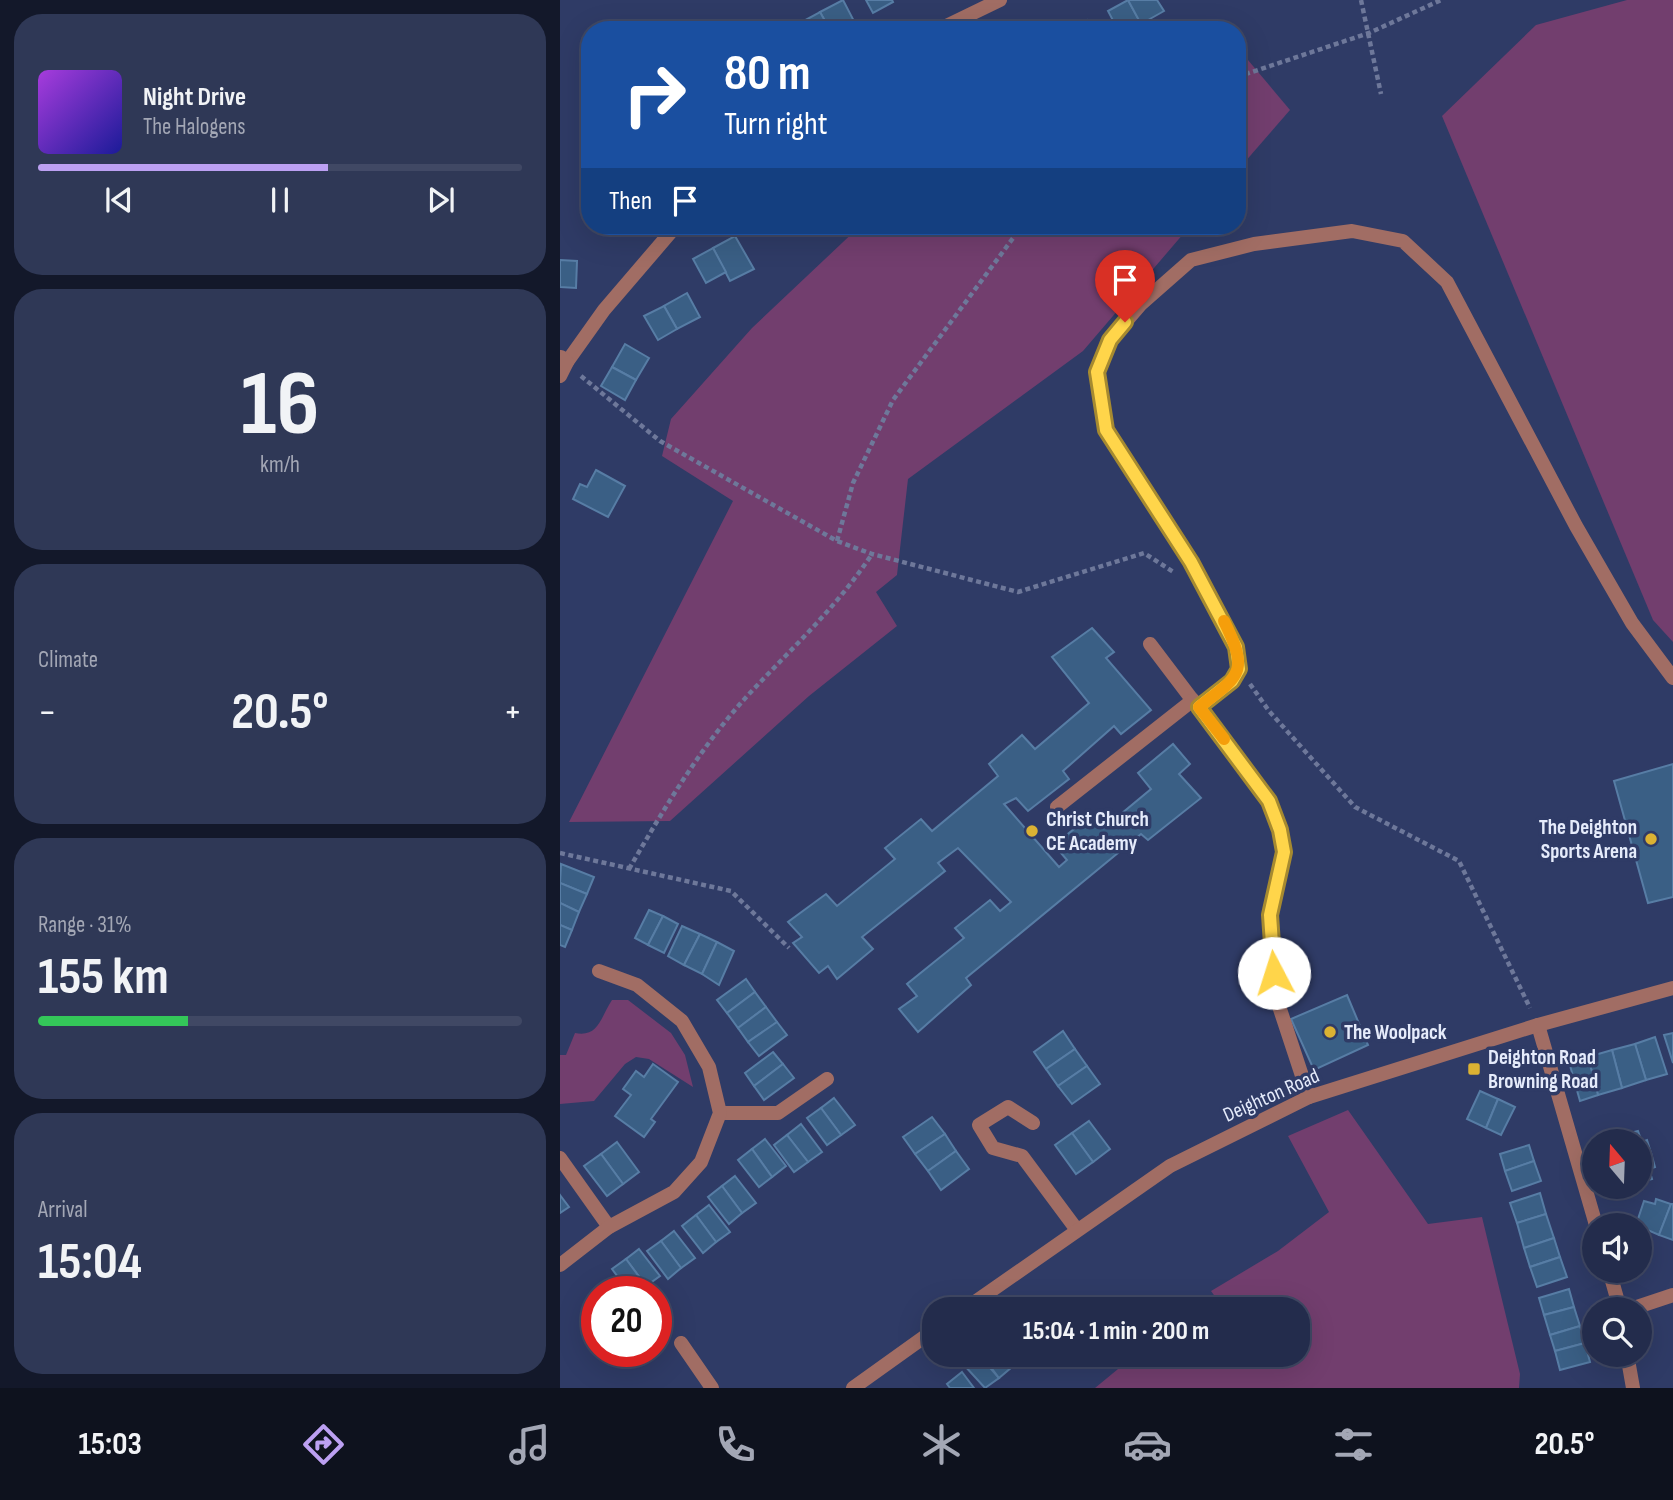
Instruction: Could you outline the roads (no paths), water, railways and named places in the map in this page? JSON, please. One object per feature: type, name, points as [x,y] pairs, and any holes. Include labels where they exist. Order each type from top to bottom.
[{"type":"street","points":[[957,21],[1000,0]]},
{"type":"street","points":[[1057,807],[1196,704],[1232,681],[1239,669],[1236,647],[1191,562],[1106,430],[1097,372],[1110,340],[1140,304],[1191,260],[1254,244],[1352,231],[1403,241],[1447,282],[1590,551],[1632,623],[1673,678]]},
{"type":"street","points":[[560,376],[564,359],[668,235]]},
{"type":"street","points":[[1150,644],[1269,801],[1280,830],[1284,852],[1270,915],[1276,997],[1309,1097]]},
{"type":"street","points":[[560,1265],[609,1227],[674,1192],[701,1162],[720,1113],[709,1067],[682,1021],[638,985],[599,971]]},
{"type":"street","name":"Deighton Road","points":[[982,1297],[1170,1166],[1309,1097],[1538,1025],[1673,988]]},
{"type":"street","points":[[1538,1025],[1593,1213]]},
{"type":"street","points":[[720,1113],[778,1113],[827,1079]]},
{"type":"street","points":[[1033,1124],[1008,1107],[979,1125],[993,1148],[1022,1156],[1077,1230]]},
{"type":"street","points":[[560,1158],[609,1227]]},
{"type":"street","points":[[1652,1302],[1673,1295]]},
{"type":"street","points":[[853,1388],[922,1339]]},
{"type":"street","points":[[681,1343],[712,1388]]},
{"type":"street","points":[[1630,1367],[1633,1388]]},
{"type":"place","name":"Christ Church CE Academy","points":[[1032,831]]},
{"type":"place","name":"The Deighton Sports Arena","points":[[1651,839]]},
{"type":"place","name":"The Woolpack","points":[[1330,1032]]},
{"type":"place","name":"Deighton Road Browning Road","points":[[1474,1069]]}]
